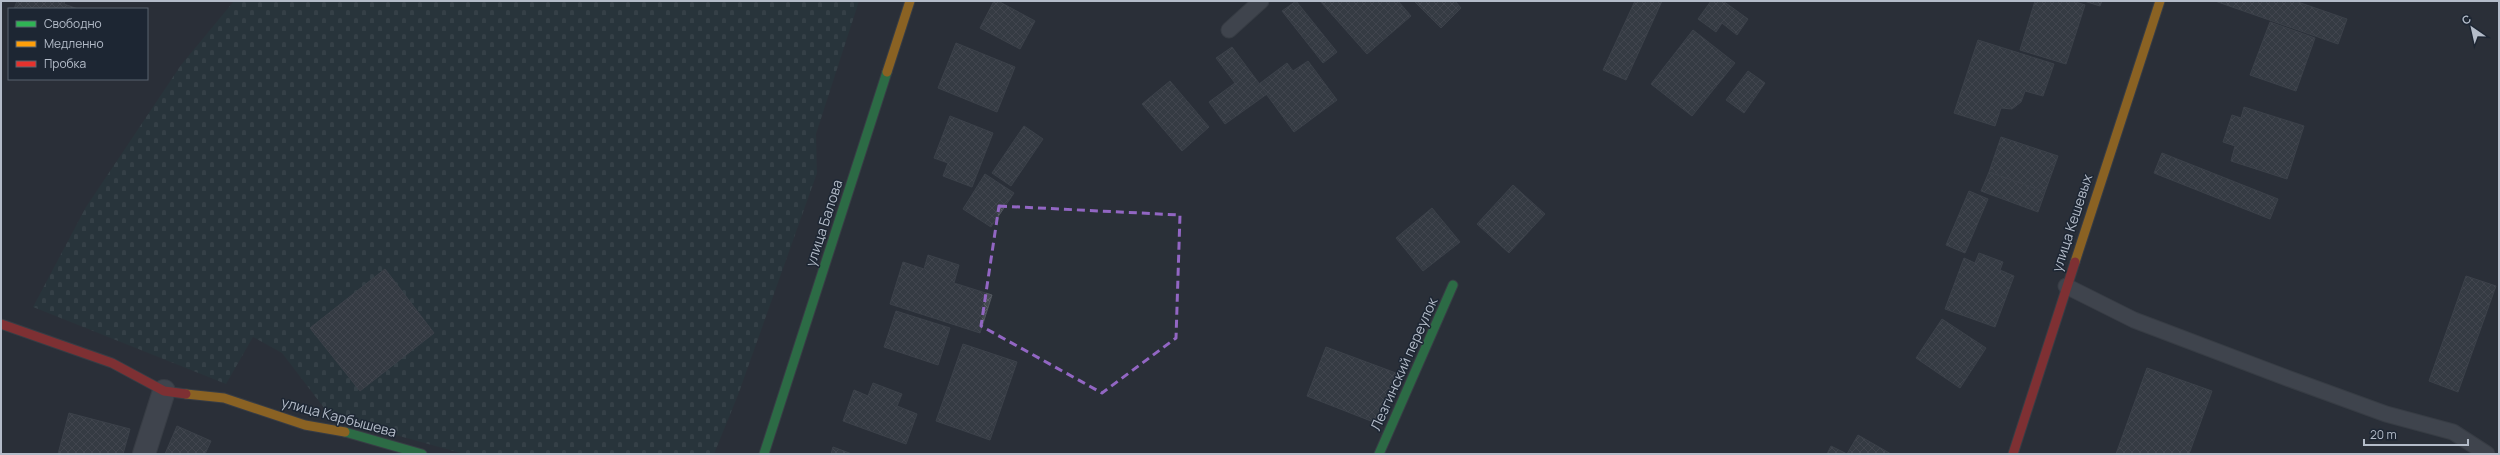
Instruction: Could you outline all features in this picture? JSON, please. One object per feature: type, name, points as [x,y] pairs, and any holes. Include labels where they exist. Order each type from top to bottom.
[{"type":"street","name":"улица Балова","points":[[764,454],[910,1]]},
{"type":"street","name":"улица Кешевых","points":[[2013,454],[2066,286],[2160,1]]},
{"type":"street","name":"Лезгинский переулок","points":[[1379,454],[1454,285]]},
{"type":"street","name":"улица Карбышева","points":[[1,324],[112,363],[164,391],[224,398],[305,426],[349,433],[422,454]]},
{"type":"street","points":[[144,454],[164,391]]},
{"type":"lane","points":[[1229,30],[1261,1]]},
{"type":"lane","points":[[2066,286],[2134,320],[2287,378],[2386,414],[2453,432],[2487,454]]},
{"type":"highlighted area","points":[[999,206],[1180,215],[1176,338],[1102,393],[981,326]]},
{"type":"green space","points":[[234,1],[859,1],[816,134],[817,173],[738,395],[714,454],[464,454],[331,417],[282,353],[253,337],[226,384],[33,307],[86,207],[181,65]]},
{"type":"building","points":[[17,1],[65,1],[64,4],[75,8],[14,8]]},
{"type":"building","points":[[994,1],[998,1],[1035,21],[1020,49],[980,28]]},
{"type":"building","points":[[1296,1],[1337,52],[1323,63],[1282,11]]},
{"type":"building","points":[[1320,1],[1398,1],[1411,16],[1367,54]]},
{"type":"building","points":[[1414,1],[1455,1],[1461,8],[1441,28]]},
{"type":"building","points":[[1635,1],[1662,1],[1626,80],[1603,70]]},
{"type":"building","points":[[1711,1],[1723,1],[1748,19],[1737,35],[1722,23],[1716,32],[1698,19]]},
{"type":"building","points":[[2035,1],[2073,1],[2085,5],[2066,64],[2020,50]]},
{"type":"building","points":[[2084,1],[2102,1],[2100,6]]},
{"type":"building","points":[[2215,1],[2295,1],[2347,19],[2338,44]]},
{"type":"building","points":[[2270,22],[2315,38],[2296,91],[2250,75]]},
{"type":"building","points":[[1693,30],[1735,63],[1692,116],[1651,84]]},
{"type":"building","points":[[1978,40],[2054,64],[2043,96],[2025,91],[2021,102],[2012,109],[2001,108],[1995,126],[1954,113]]},
{"type":"building","points":[[956,43],[1015,67],[997,112],[938,88]]},
{"type":"building","points":[[1232,47],[1267,94],[1225,124],[1209,102],[1235,83],[1216,58]]},
{"type":"building","points":[[1308,61],[1337,100],[1294,132],[1259,84],[1287,63],[1293,71]]},
{"type":"building","points":[[1748,71],[1765,83],[1744,113],[1726,100]]},
{"type":"building","points":[[1170,81],[1209,127],[1182,151],[1142,104]]},
{"type":"building","points":[[2244,107],[2304,126],[2287,179],[2231,161],[2235,146],[2223,142],[2232,115],[2241,118]]},
{"type":"building","points":[[950,116],[993,133],[972,187],[943,176],[948,163],[934,158]]},
{"type":"building","points":[[1024,126],[1043,139],[1011,186],[992,173]]},
{"type":"building","points":[[2001,137],[2058,156],[2045,192],[1989,172]]},
{"type":"building","points":[[2162,153],[2278,199],[2270,219],[2154,173]]},
{"type":"building","points":[[1989,172],[2045,192],[2038,212],[1981,191]]},
{"type":"building","points":[[985,174],[1014,193],[991,227],[963,209]]},
{"type":"building","points":[[1513,185],[1545,214],[1509,253],[1477,224]]},
{"type":"building","points":[[1969,191],[1988,199],[1965,253],[1946,245]]},
{"type":"building","points":[[1432,208],[1460,242],[1423,271],[1396,238]]},
{"type":"building","points":[[1979,253],[2003,262],[2000,270],[2014,276],[1995,327],[1945,309],[1964,258],[1975,263]]},
{"type":"building","points":[[928,255],[959,265],[954,283],[992,295],[980,333],[890,304],[903,262],[924,269]]},
{"type":"building","points":[[385,269],[434,333],[360,391],[310,328]]},
{"type":"building","points":[[2466,276],[2496,286],[2458,392],[2429,381]]},
{"type":"building","points":[[896,311],[950,328],[938,365],[884,347]]},
{"type":"building","points":[[1942,319],[1986,348],[1960,388],[1916,358]]},
{"type":"building","points":[[963,344],[1017,362],[990,440],[936,421]]},
{"type":"building","points":[[1326,347],[1396,373],[1376,423],[1307,396]]},
{"type":"building","points":[[2147,368],[2212,391],[2189,454],[2116,454]]},
{"type":"building","points":[[873,383],[902,394],[897,406],[917,414],[906,444],[843,421],[854,390],[868,396]]},
{"type":"building","points":[[69,413],[130,429],[123,454],[58,454]]},
{"type":"building","points":[[177,426],[211,441],[205,454],[165,454]]},
{"type":"building","points":[[1858,435],[1891,454],[1847,454]]},
{"type":"building","points":[[1831,446],[1847,454],[1827,454]]},
{"type":"building","points":[[833,447],[852,454],[831,454]]},
{"type":"traffic: fast","points":[[764,454],[887,72]]},
{"type":"traffic: fast","points":[[1379,454],[1453,285]]},
{"type":"traffic: fast","points":[[345,432],[422,454]]},
{"type":"traffic: slow","points":[[887,72],[910,1]]},
{"type":"traffic: slow","points":[[2075,262],[2160,1]]},
{"type":"traffic: slow","points":[[186,394],[224,398],[305,425],[345,432]]},
{"type":"traffic: jam","points":[[2013,454],[2075,262]]},
{"type":"traffic: jam","points":[[1,324],[112,363],[164,391],[186,394]]}]
